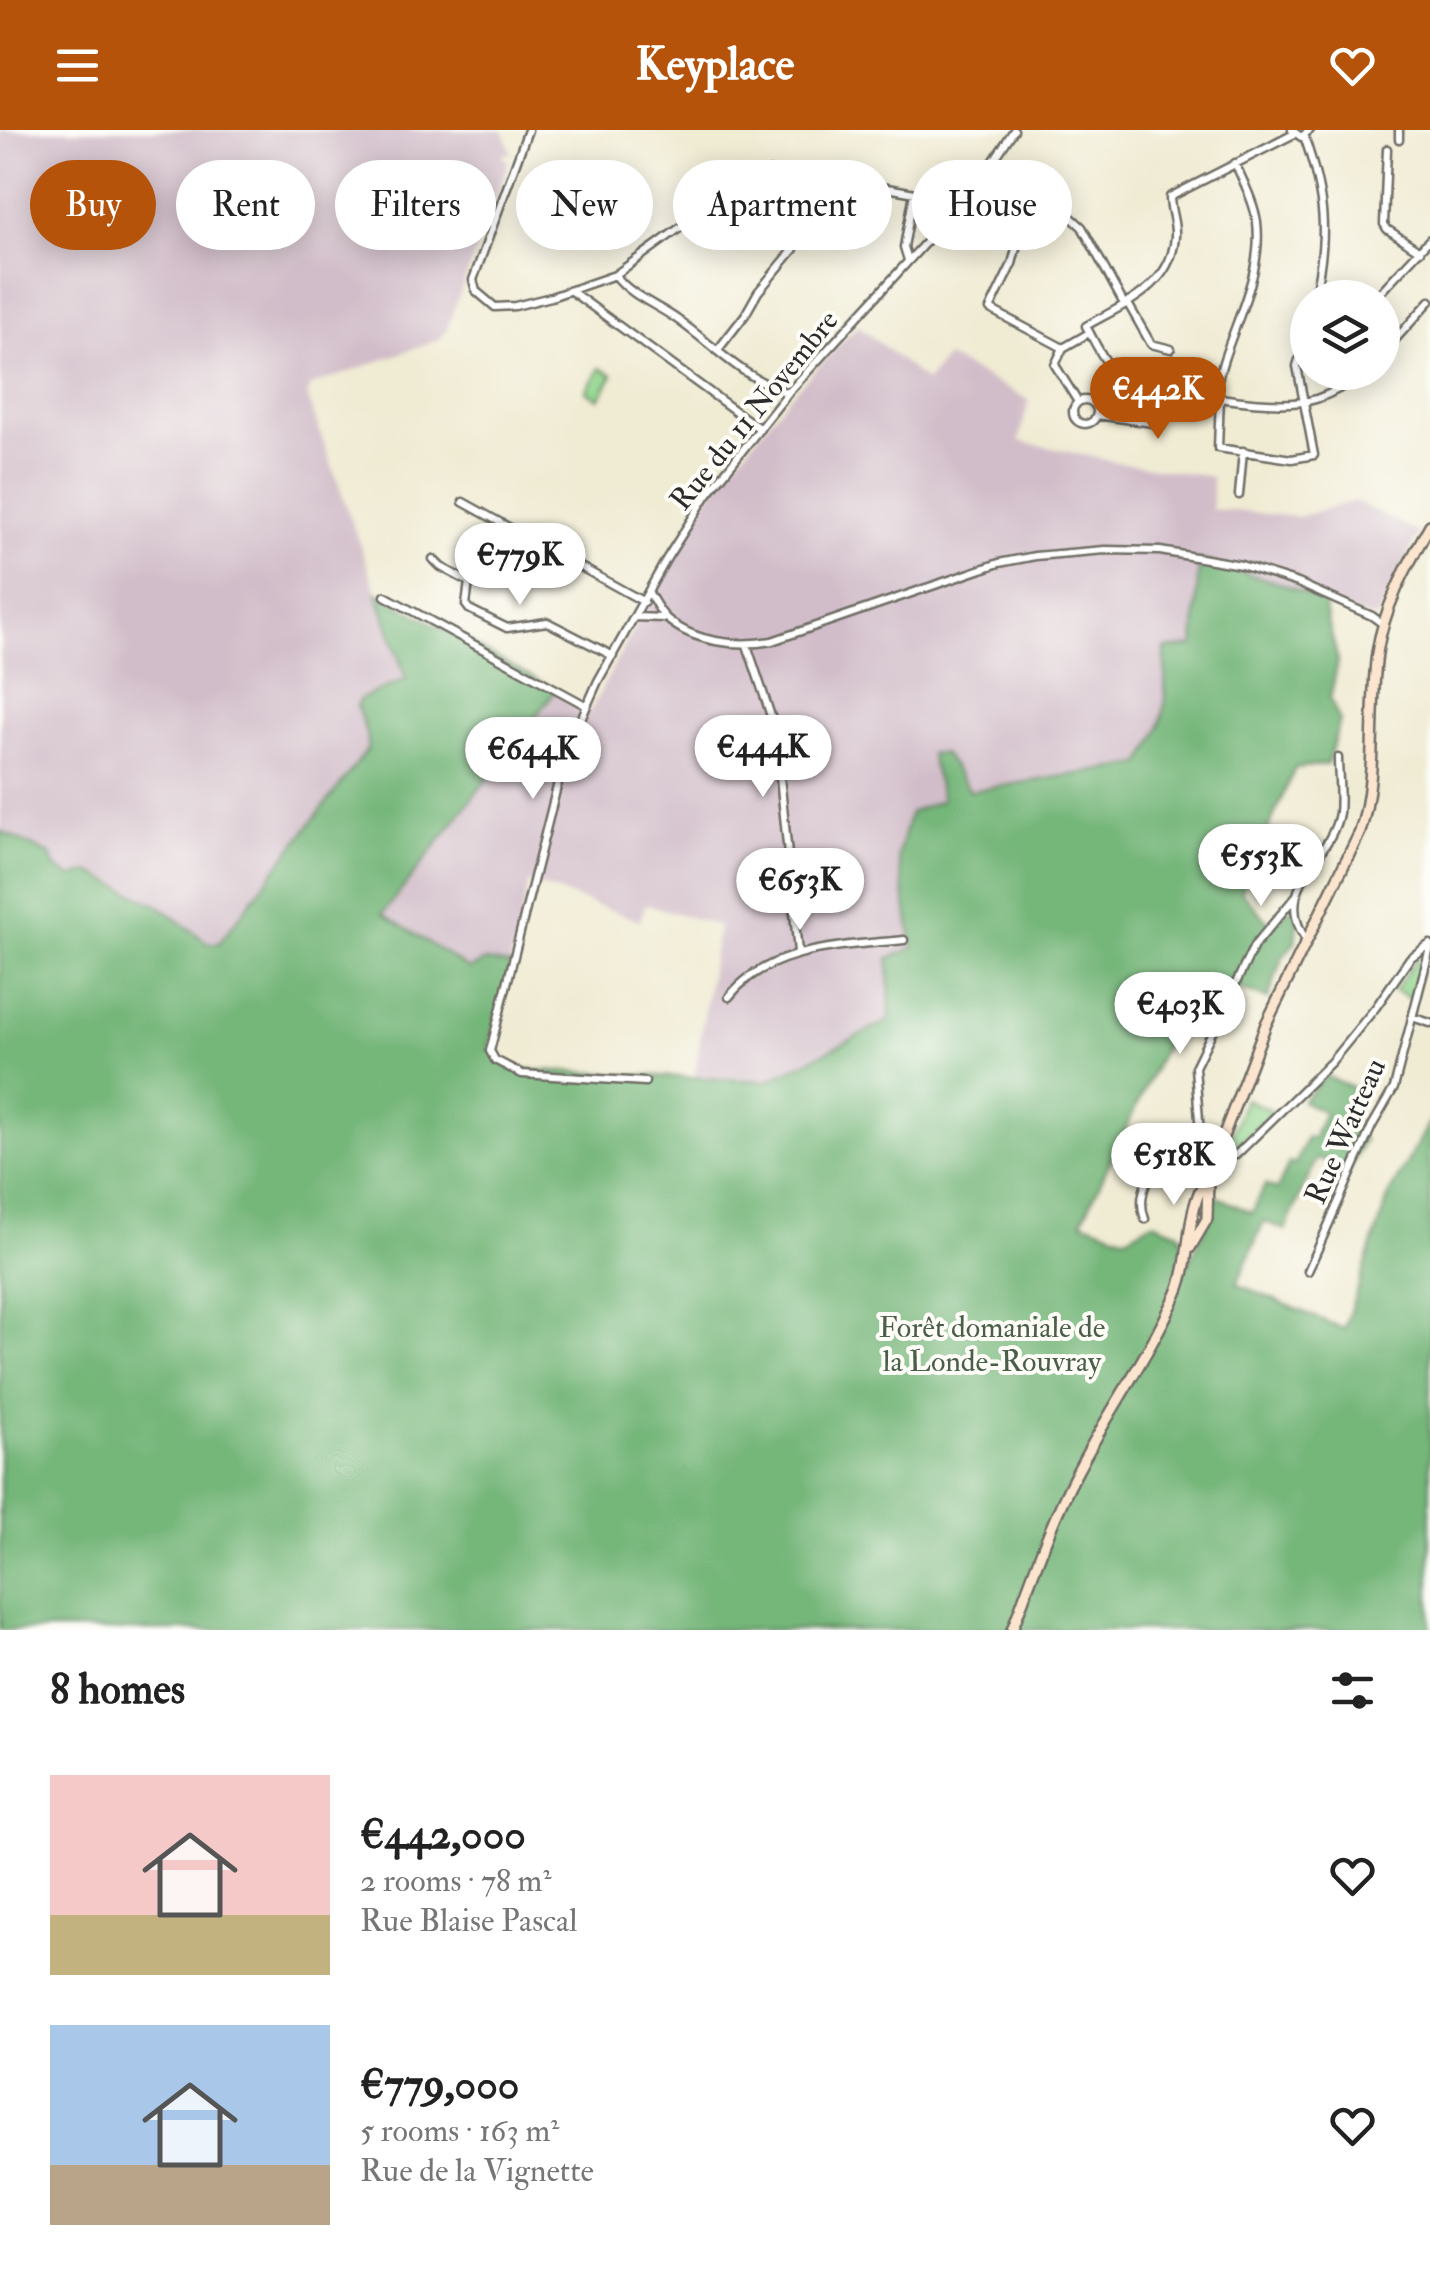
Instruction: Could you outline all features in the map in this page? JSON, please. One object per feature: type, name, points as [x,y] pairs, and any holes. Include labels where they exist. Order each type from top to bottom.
[{"type":"street","points":[[528,130],[473,280],[476,291],[495,307],[515,306],[615,275],[673,234]]},
{"type":"street","name":"Rue du 11 Novembre","points":[[994,160],[1014,130]]},
{"type":"street","points":[[1318,280],[1324,250],[1325,210],[1307,133],[1292,132],[1170,197],[1175,237],[1163,275],[1152,286],[1086,326],[1117,376],[1130,382],[1285,404],[1335,390]]},
{"type":"street","points":[[1388,149],[1384,224],[1420,251]]},
{"type":"street","points":[[1235,163],[1257,220],[1256,256],[1220,366],[1218,448],[1292,459],[1314,455],[1302,390]]},
{"type":"street","points":[[908,262],[904,248],[912,204]]},
{"type":"street","points":[[1072,218],[1082,227],[1152,344],[1171,348]]},
{"type":"street","points":[[1392,280],[1430,240]]},
{"type":"street","points":[[717,351],[793,250]]},
{"type":"street","name":"Rue du 11 Novembre","points":[[645,1082],[522,1074],[507,1069],[490,1051],[565,755],[613,656],[707,495],[788,394],[919,250]]},
{"type":"street","points":[[1016,250],[990,309],[1063,348]]},
{"type":"street","points":[[615,275],[627,290],[676,318],[745,374],[788,394]]},
{"type":"street","points":[[571,291],[760,429]]},
{"type":"street","points":[[1400,334],[1430,301]]},
{"type":"street","points":[[1078,402],[1055,365],[1063,348],[1089,333]]},
{"type":"street","points":[[1097,415],[1160,424],[1164,388]]},
{"type":"street","points":[[1086,400],[1093,403],[1097,415],[1089,424],[1078,422],[1072,412],[1078,402],[1086,400]]},
{"type":"street","points":[[1239,495],[1242,451]]},
{"type":"street","points":[[463,502],[644,602]]},
{"type":"street","points":[[1012,1630],[1048,1534],[1076,1474],[1162,1327],[1182,1280],[1186,1255],[1207,1219],[1208,1176],[1266,1024],[1344,870],[1364,819],[1382,624],[1393,593],[1430,524]]},
{"type":"street","points":[[649,593],[666,618],[686,630],[747,645],[772,641],[999,563],[1105,550],[1160,550],[1241,565],[1309,588],[1382,624]]},
{"type":"street","points":[[433,558],[441,567],[469,582],[469,609],[507,628],[548,622],[613,656]]},
{"type":"street","points":[[386,596],[587,706]]},
{"type":"street","points":[[635,617],[666,618]]},
{"type":"street","points":[[747,645],[775,728],[798,952]]},
{"type":"street","points":[[1338,758],[1338,815],[1296,896],[1254,946],[1195,1067],[1204,1155],[1236,1155],[1307,1088],[1376,1008],[1410,958],[1430,946]]},
{"type":"street","points":[[1296,896],[1296,925],[1306,941]]},
{"type":"street","points":[[729,998],[739,984],[798,952],[904,940]]},
{"type":"street","name":"Rue Watteau","points":[[1308,1271],[1372,1126],[1394,1088],[1430,946]]},
{"type":"street","points":[[1412,1016],[1430,1023]]},
{"type":"street","points":[[1145,1220],[1142,1192],[1154,1170],[1178,1140],[1200,1136]]},
{"type":"shaded area","points":[[0,130],[503,130],[512,154],[505,153],[503,158],[509,161],[496,196],[496,160],[335,160],[335,250],[476,250],[440,339],[310,386],[307,395],[407,678],[357,707],[368,740],[367,750],[219,943],[208,943],[161,907],[90,872],[72,877],[56,868],[49,855],[0,831]]},
{"type":"shaded area","points":[[858,325],[926,382],[946,357],[1029,400],[1019,441],[1212,477],[1212,509],[1298,517],[1354,501],[1419,533],[1376,620],[1283,584],[1194,647],[1165,649],[1165,714],[1141,764],[969,791],[943,753],[942,800],[898,854],[913,948],[889,958],[890,1021],[767,1081],[694,1078],[718,926],[646,904],[640,921],[529,882],[510,965],[486,961],[469,969],[382,915],[556,690],[590,711],[710,495],[789,397]]},
{"type":"green space","points":[[600,368],[613,375],[599,399],[586,391]]},
{"type":"green space","name":"Forêt domaniale de la Londe-Rouvray","points":[[1199,560],[1283,584],[1323,602],[1338,661],[1330,699],[1340,721],[1327,764],[1295,768],[1241,891],[1272,926],[1290,909],[1298,916],[1295,942],[1282,958],[1268,999],[1237,988],[1187,999],[1082,1221],[1126,1237],[1153,1222],[1179,1232],[1190,1262],[1207,1223],[1209,1193],[1252,1213],[1265,1185],[1277,1190],[1289,1163],[1295,1165],[1307,1137],[1313,1139],[1324,1112],[1302,1101],[1326,1076],[1355,1089],[1338,1126],[1364,1139],[1349,1171],[1317,1158],[1285,1230],[1264,1221],[1237,1284],[1344,1329],[1390,1192],[1430,1122],[1430,1630],[0,1630],[0,831],[50,855],[56,868],[72,877],[90,872],[161,907],[208,943],[219,943],[367,750],[368,740],[357,706],[360,699],[406,679],[377,593],[556,690],[383,914],[469,969],[486,961],[510,965],[489,1048],[511,1069],[767,1081],[890,1020],[889,958],[913,948],[898,855],[910,813],[942,800],[930,754],[943,753],[970,791],[1141,764],[1161,721],[1165,649],[1194,646]]},
{"type":"green space","points":[[1416,960],[1421,966],[1413,1000],[1394,991]]},
{"type":"green space","points":[[1245,1099],[1274,1112],[1233,1148],[1228,1143]]}]
